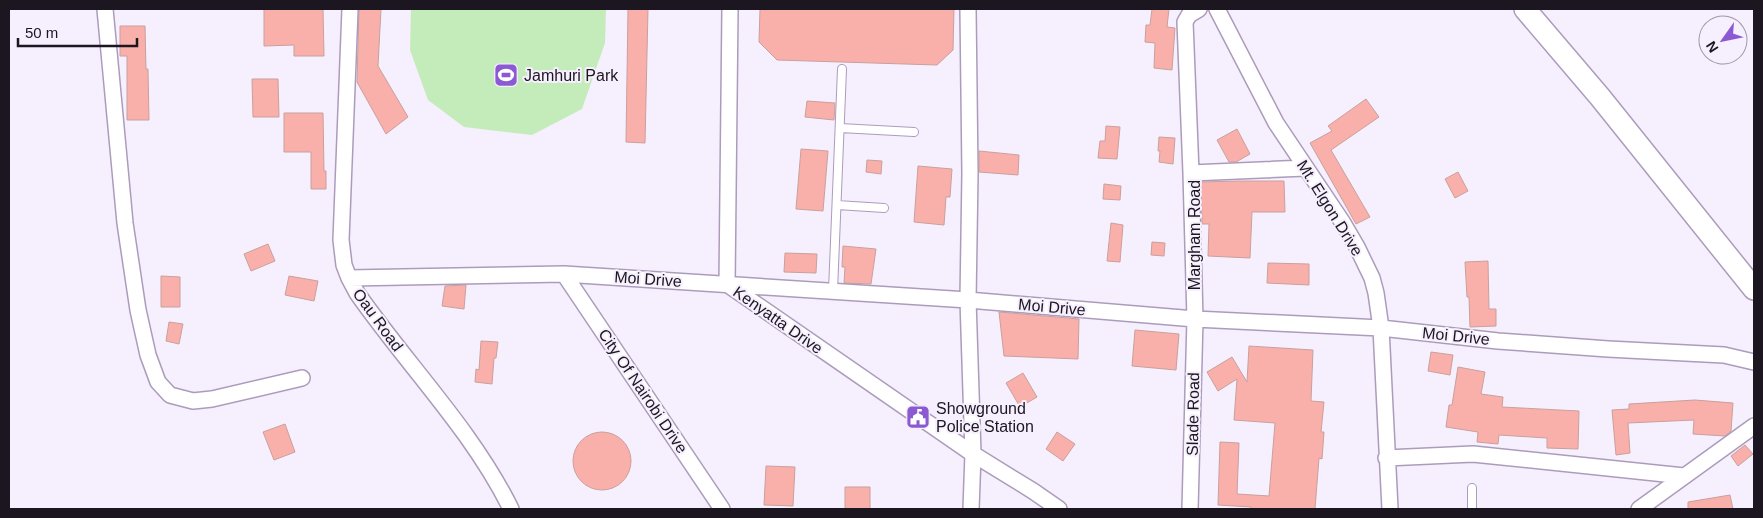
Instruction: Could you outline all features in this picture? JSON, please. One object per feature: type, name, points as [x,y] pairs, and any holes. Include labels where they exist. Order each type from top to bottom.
[{"type":"street","points":[[105,9],[125,223],[138,310],[148,355],[158,382],[170,395],[193,401],[212,399],[302,378]]},
{"type":"street","name":"Oau Road","points":[[350,9],[344,174],[340,228],[342,254],[349,278],[366,305],[470,440],[502,490],[511,509]]},
{"type":"street","name":"Kenyatta Drive","points":[[730,9],[727,284],[973,454],[1059,509]]},
{"type":"street","points":[[968,9],[970,174],[968,300],[973,454],[971,509]]},
{"type":"street","points":[[1191,173],[1185,22],[1189,15],[1199,9]]},
{"type":"street","name":"Mt. Elgon Drive","points":[[1217,9],[1276,123],[1343,223],[1357,246],[1372,278],[1381,328],[1390,509]]},
{"type":"street","points":[[1526,9],[1606,104],[1754,289]]},
{"type":"street","name":"Margham Road","points":[[1195,319],[1191,173],[1305,168]]},
{"type":"street","name":"Moi Drive","points":[[349,278],[564,274],[968,300],[1195,319],[1381,328],[1608,349],[1724,355],[1754,362]]},
{"type":"street","name":"City Of Nairobi Drive","points":[[564,274],[722,509]]},
{"type":"street","name":"Slade Road","points":[[1190,509],[1195,319]]},
{"type":"street","points":[[1639,509],[1754,426]]},
{"type":"street","points":[[1386,458],[1474,454],[1684,476]]},
{"type":"lane","points":[[833,291],[842,69]]},
{"type":"lane","points":[[840,128],[914,132]]},
{"type":"lane","points":[[836,205],[884,208]]},
{"type":"lane","points":[[1472,488],[1472,509]]},
{"type":"green space","name":"Jamhuri Park","points":[[411,9],[606,9],[605,43],[582,109],[532,135],[464,127],[428,100],[410,50]]},
{"type":"building","points":[[264,9],[323,9],[324,56],[294,56],[294,45],[264,46]]},
{"type":"building","points":[[359,9],[381,9],[378,66],[408,117],[386,134],[357,82]]},
{"type":"building","points":[[628,9],[648,9],[645,143],[626,142]]},
{"type":"building","points":[[760,9],[954,9],[953,50],[937,65],[777,60],[759,42]]},
{"type":"building","points":[[1152,9],[1169,9],[1167,27],[1175,28],[1172,70],[1154,68],[1155,43],[1145,42],[1146,25],[1150,25]]},
{"type":"building","points":[[120,26],[145,26],[149,120],[127,120],[127,56],[120,56]]},
{"type":"building","points":[[252,79],[278,79],[279,117],[253,117]]},
{"type":"building","points":[[1366,99],[1379,117],[1331,150],[1370,217],[1356,224],[1310,143],[1332,131],[1328,126]]},
{"type":"building","points":[[807,101],[835,103],[834,120],[805,117]]},
{"type":"building","points":[[284,113],[323,113],[326,189],[311,189],[311,152],[284,152]]},
{"type":"building","points":[[1106,126],[1120,127],[1117,159],[1098,158],[1100,141],[1105,141]]},
{"type":"building","points":[[1237,129],[1250,154],[1236,162],[1229,162],[1217,140]]},
{"type":"building","points":[[1159,137],[1175,138],[1173,164],[1159,162]]},
{"type":"building","points":[[801,149],[828,151],[823,211],[796,209]]},
{"type":"building","points":[[979,151],[1019,155],[1018,175],[979,172]]},
{"type":"building","points":[[867,160],[882,161],[881,174],[866,172]]},
{"type":"building","points":[[918,166],[952,169],[950,197],[946,197],[944,225],[914,222]]},
{"type":"building","points":[[1458,172],[1468,191],[1455,198],[1445,179]]},
{"type":"building","points":[[1284,181],[1285,212],[1252,212],[1250,258],[1208,256],[1209,224],[1202,224],[1201,182]]},
{"type":"building","points":[[1104,184],[1121,186],[1120,200],[1103,199]]},
{"type":"building","points":[[1111,223],[1123,225],[1120,262],[1107,261]]},
{"type":"building","points":[[1152,242],[1165,243],[1164,256],[1151,255]]},
{"type":"building","points":[[268,244],[275,261],[251,271],[244,254]]},
{"type":"building","points":[[843,246],[876,249],[871,284],[844,283],[845,267],[842,267]]},
{"type":"building","points":[[785,253],[817,254],[816,273],[784,272]]},
{"type":"building","points":[[1488,261],[1489,309],[1496,309],[1496,326],[1470,327],[1465,262]]},
{"type":"building","points":[[1268,263],[1309,264],[1309,285],[1267,283]]},
{"type":"building","points":[[161,276],[180,277],[180,307],[161,307]]},
{"type":"building","points":[[289,276],[318,281],[314,301],[285,295]]},
{"type":"building","points":[[466,285],[464,309],[442,306],[445,286]]},
{"type":"building","points":[[999,312],[1079,319],[1078,359],[1004,356]]},
{"type":"building","points":[[169,322],[183,324],[179,344],[166,341]]},
{"type":"building","points":[[1135,330],[1179,334],[1176,370],[1132,366]]},
{"type":"building","points":[[481,341],[498,342],[496,358],[494,358],[492,384],[475,382],[476,369],[479,370]]},
{"type":"building","points":[[1249,346],[1313,350],[1311,401],[1324,402],[1321,432],[1324,432],[1322,459],[1319,458],[1315,509],[1251,509],[1251,507],[1218,505],[1220,442],[1239,443],[1237,494],[1269,496],[1275,423],[1234,420],[1237,379],[1218,391],[1207,372],[1232,357],[1247,382]]},
{"type":"building","points":[[1431,352],[1453,355],[1450,375],[1428,371]]},
{"type":"building","points":[[1458,367],[1485,372],[1481,394],[1503,397],[1502,407],[1579,411],[1578,449],[1547,448],[1547,438],[1499,435],[1498,444],[1477,442],[1478,432],[1446,427],[1449,405],[1452,405]]},
{"type":"building","points":[[1023,373],[1037,397],[1020,407],[1006,383]]},
{"type":"building","points":[[1695,400],[1733,403],[1731,431],[1725,436],[1693,434],[1694,420],[1628,423],[1630,453],[1616,455],[1612,410],[1629,409],[1629,404]]},
{"type":"building","points":[[285,424],[295,452],[274,460],[263,432]]},
{"type":"building","points":[[596,432],[608,432],[623,440],[631,455],[631,467],[623,482],[608,490],[596,490],[581,482],[573,467],[573,455],[581,440]]},
{"type":"building","points":[[1057,432],[1075,444],[1063,461],[1046,449]]},
{"type":"building","points":[[1745,445],[1753,454],[1738,466],[1731,456]]},
{"type":"building","points":[[766,466],[795,467],[793,506],[764,505]]},
{"type":"building","points":[[845,487],[870,487],[870,509],[845,509]]},
{"type":"building","points":[[1730,495],[1733,509],[1688,509],[1688,502]]},
{"type":"place","name":"Jamhuri Park","points":[[506,75]]},
{"type":"place","name":"Showground Police Station","points":[[918,417]]}]
